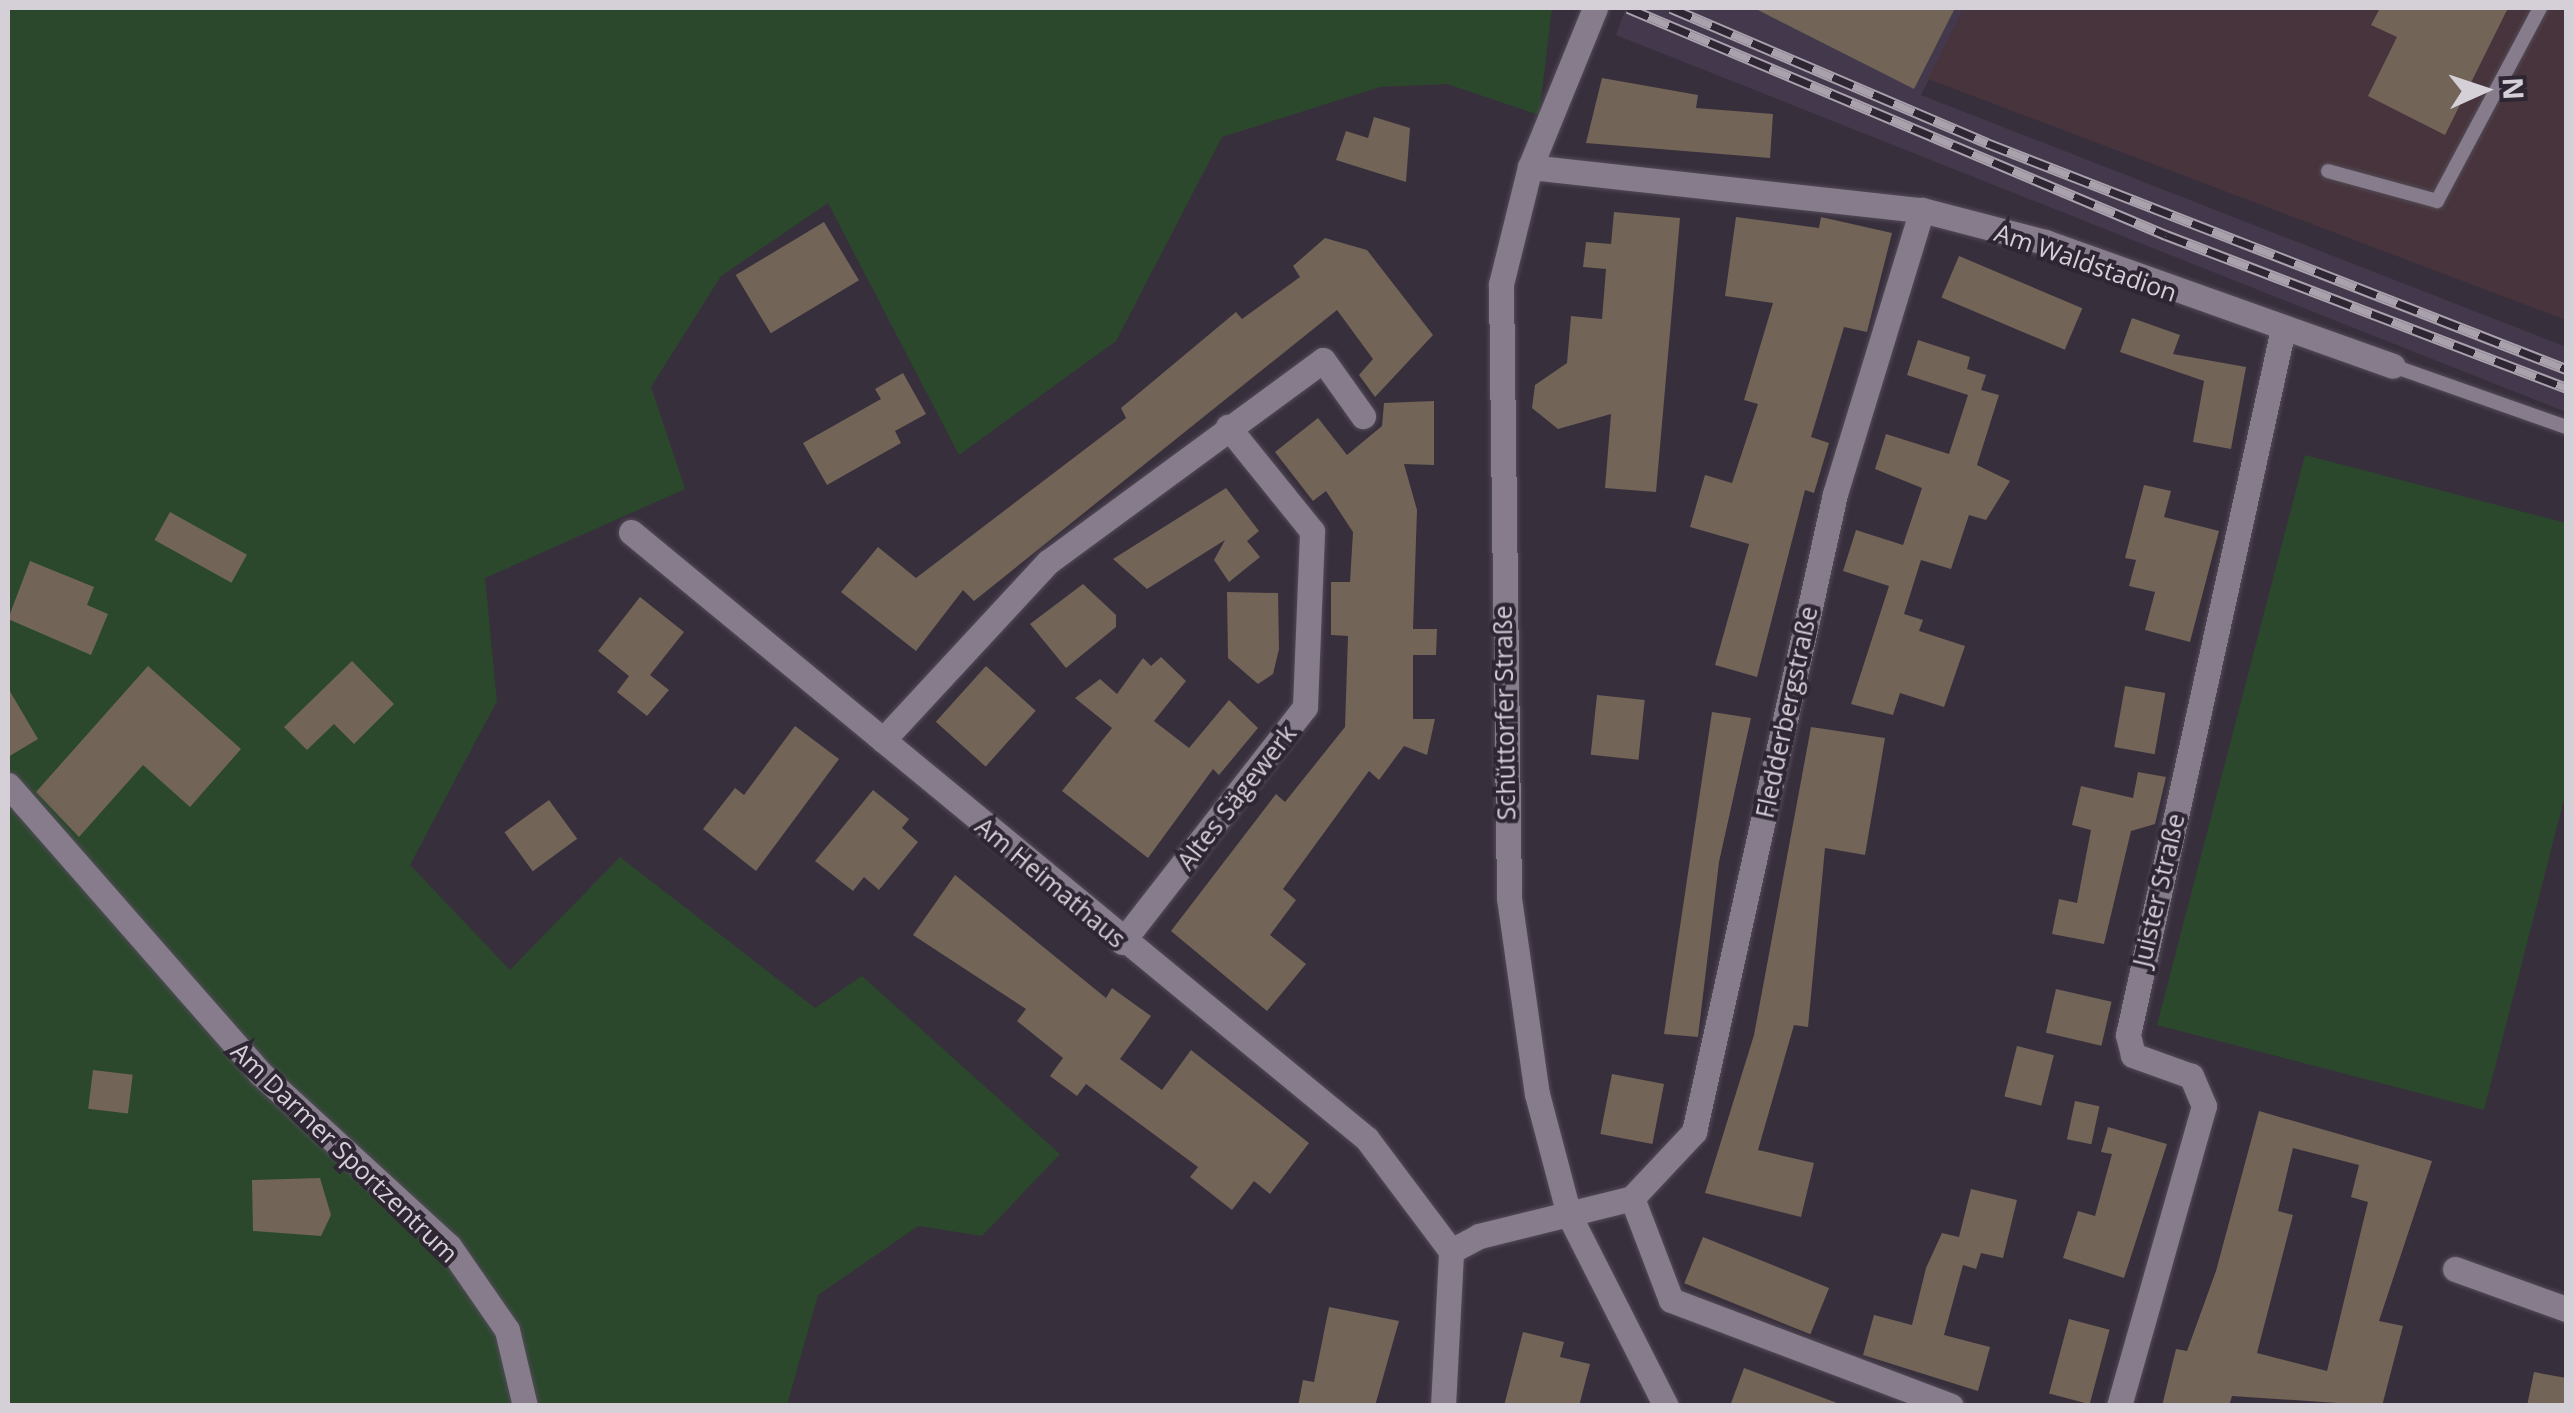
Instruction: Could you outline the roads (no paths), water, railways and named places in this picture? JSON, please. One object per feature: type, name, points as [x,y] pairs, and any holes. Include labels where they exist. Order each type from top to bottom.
[{"type":"street","name":"Schüttorfer Straße","points":[[1595,8],[1530,166],[1498,340],[1509,898],[1536,1094],[1570,1214],[1666,1406]]},
{"type":"street","name":"Am Waldstadion","points":[[1530,166],[1922,210],[2045,242],[2393,366]]},
{"type":"street","name":"Fledderbergstraße","points":[[1632,1198],[1694,1132],[1714,1067],[1784,702],[1922,210]]},
{"type":"street","name":"Juister Straße","points":[[2120,1406],[2204,1106],[2191,1076],[2134,1055],[2130,1021],[2283,329]]},
{"type":"street","points":[[883,740],[1048,562],[1323,360],[1363,416]]},
{"type":"street","name":"Altes Sägewerk","points":[[1122,942],[1306,707],[1312,531],[1228,427]]},
{"type":"street","name":"Am Heimathaus","points":[[631,532],[1122,942],[1367,1139],[1451,1251]]},
{"type":"street","name":"Am Darmer Sportzentrum","points":[[8,785],[260,1073],[449,1246],[507,1330],[525,1406]]},
{"type":"street","points":[[1444,1406],[1451,1251],[1632,1198],[1670,1300],[1951,1406]]},
{"type":"street","points":[[2455,1269],[2566,1309]]},
{"type":"lane","points":[[2328,171],[2437,201],[2540,8]]},
{"type":"lane","name":"Am Waldstadion","points":[[2393,366],[2566,427]]},
{"type":"railway","points":[[1628,8],[2166,235],[2566,388]]},
{"type":"railway","points":[[1671,8],[1987,143],[2566,369]]}]
